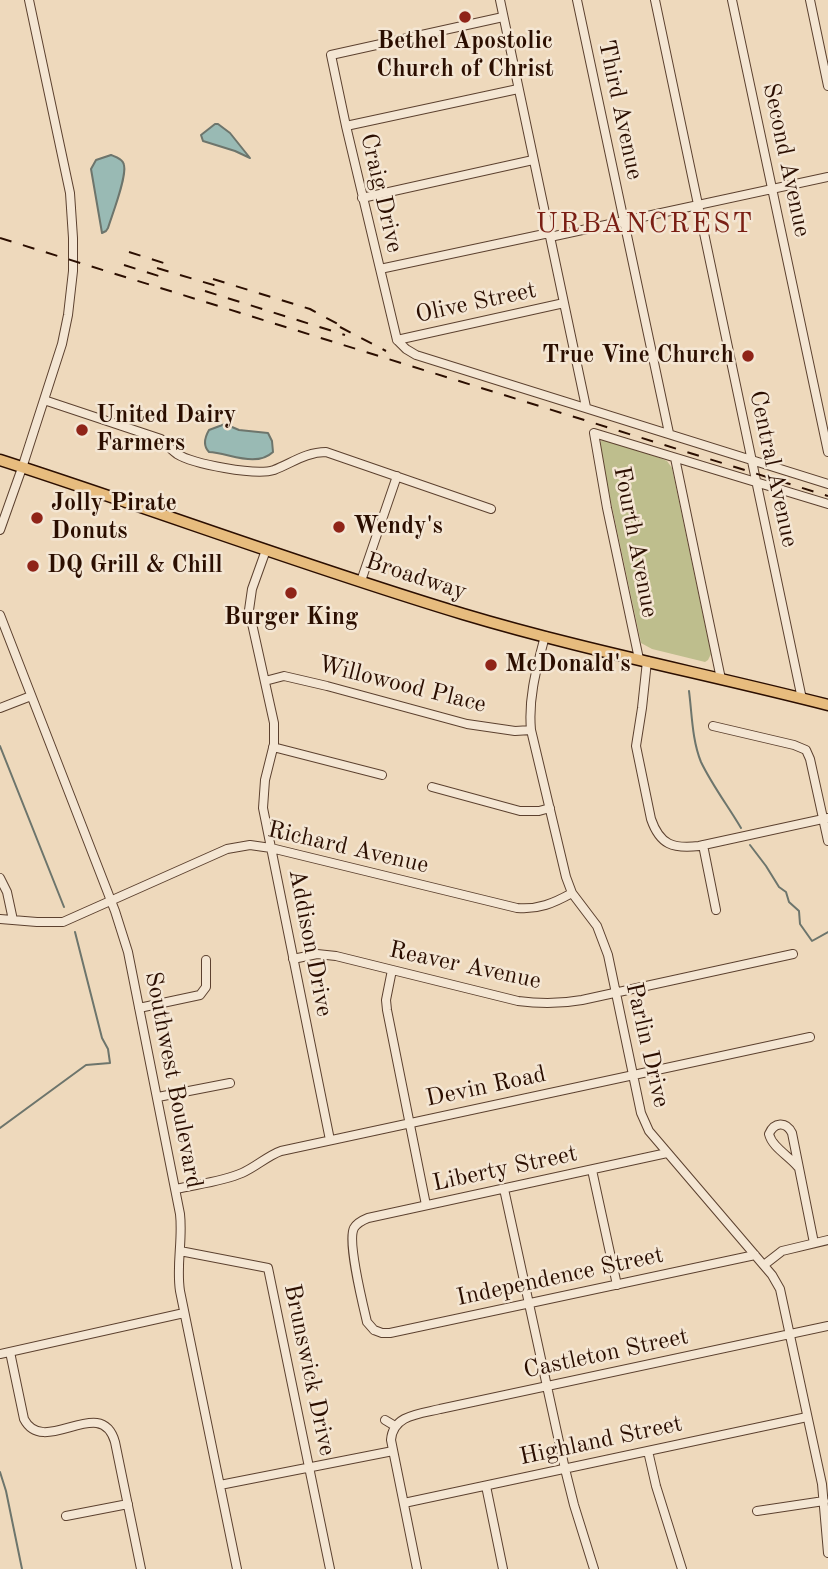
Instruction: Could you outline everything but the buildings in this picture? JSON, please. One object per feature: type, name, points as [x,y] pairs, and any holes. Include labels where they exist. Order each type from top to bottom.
[{"type":"main road","name":"Broadway","points":[[0,460],[462,614],[828,705]]},
{"type":"street","points":[[0,530],[62,344],[73,271],[71,201],[29,0]]},
{"type":"street","points":[[499,0],[586,408]]},
{"type":"street","name":"Third Avenue","points":[[577,0],[669,433]]},
{"type":"street","name":"Central Avenue","points":[[655,0],[802,699]]},
{"type":"street","name":"Second Avenue","points":[[732,0],[828,452]]},
{"type":"street","points":[[810,0],[828,86]]},
{"type":"street","name":"Craig Drive","points":[[397,340],[331,55],[503,17]]},
{"type":"street","points":[[346,127],[518,89]]},
{"type":"street","points":[[362,198],[534,160]]},
{"type":"street","points":[[380,269],[828,177]]},
{"type":"street","name":"Olive Street","points":[[397,340],[564,303]]},
{"type":"street","points":[[397,340],[416,355],[828,484]]},
{"type":"street","points":[[44,400],[161,439],[174,453],[199,462],[266,471],[311,453],[326,452],[491,509]]},
{"type":"street","name":"Fourth Avenue","points":[[675,458],[594,433],[607,508],[643,660],[642,708],[636,746],[651,819],[655,830],[674,846],[682,848],[703,845]]},
{"type":"street","points":[[721,679],[675,458],[828,504]]},
{"type":"street","points":[[361,581],[397,476]]},
{"type":"street","name":"Addison Drive","points":[[266,550],[252,589],[249,610],[274,723],[263,808],[330,1140]]},
{"type":"street","name":"Southwest Boulevard","points":[[0,615],[128,952],[176,1189],[181,1225],[178,1278],[184,1313],[237,1569]]},
{"type":"street","name":"Parlin Drive","points":[[545,636],[530,708],[531,730],[561,859],[572,892],[603,937],[644,1122],[667,1153],[764,1265],[780,1289],[822,1484],[828,1553]]},
{"type":"street","name":"Willowood Place","points":[[265,681],[284,676],[467,724],[515,731],[531,730]]},
{"type":"street","points":[[0,708],[31,696]]},
{"type":"street","points":[[713,726],[806,750],[826,819],[828,841]]},
{"type":"street","points":[[273,747],[382,775]]},
{"type":"street","points":[[432,787],[520,811],[550,808]]},
{"type":"street","points":[[716,910],[703,845],[826,819]]},
{"type":"street","name":"Richard Avenue","points":[[0,919],[63,922],[234,847],[250,845],[505,906],[534,908],[553,903],[572,892]]},
{"type":"street","points":[[0,878],[7,892],[13,920]]},
{"type":"street","name":"Reaver Avenue","points":[[293,958],[326,955],[540,1004],[615,993],[793,954]]},
{"type":"street","points":[[139,1008],[200,995],[206,987],[206,960]]},
{"type":"street","points":[[392,970],[386,1000],[387,1010],[426,1205]]},
{"type":"street","name":"Devin Road","points":[[176,1189],[234,1176],[275,1154],[330,1140],[810,1037]]},
{"type":"street","points":[[158,1097],[230,1083]]},
{"type":"street","points":[[798,1167],[770,1140],[769,1134],[775,1125],[789,1128],[792,1133],[814,1243]]},
{"type":"street","name":"Liberty Street","points":[[372,1334],[365,1313],[352,1246],[354,1228],[360,1222],[368,1218],[667,1153]]},
{"type":"street","points":[[592,1170],[617,1285]]},
{"type":"street","points":[[504,1189],[565,1469],[594,1569]]},
{"type":"street","points":[[764,1265],[782,1251],[828,1240]]},
{"type":"street","name":"Brunswick Drive","points":[[180,1251],[268,1268],[330,1569]]},
{"type":"street","name":"Independence Street","points":[[372,1334],[390,1333],[755,1255]]},
{"type":"street","points":[[0,1354],[184,1313]]},
{"type":"street","name":"Castleton Street","points":[[394,1426],[408,1416],[828,1326]]},
{"type":"street","points":[[10,1352],[24,1419],[32,1434],[94,1422],[108,1423],[116,1442],[141,1569]]},
{"type":"street","name":"Highland Street","points":[[404,1503],[807,1417]]},
{"type":"street","points":[[385,1420],[394,1426],[391,1440],[417,1569]]},
{"type":"street","points":[[219,1485],[393,1451]]},
{"type":"street","points":[[648,1451],[682,1569]]},
{"type":"street","points":[[486,1486],[503,1569]]},
{"type":"street","points":[[757,1511],[824,1501]]},
{"type":"street","points":[[66,1516],[128,1504]]},
{"type":"green space","points":[[602,439],[660,458],[667,461],[672,468],[711,654],[705,662],[652,649],[641,643],[599,446]]},
{"type":"water","points":[[215,124],[230,133],[250,158],[203,141],[201,135]]},
{"type":"water","points":[[111,155],[122,161],[124,171],[108,228],[102,233],[91,169],[96,160]]},
{"type":"water","points":[[225,424],[239,430],[268,433],[273,452],[266,457],[251,459],[209,452],[205,438],[209,430]]},
{"type":"waterway","points":[[689,691],[694,736],[701,762],[741,828]]},
{"type":"waterway","points":[[0,746],[64,907]]},
{"type":"waterway","points":[[750,845],[779,887],[786,892],[789,902],[799,911],[800,924],[812,941],[828,932]]},
{"type":"waterway","points":[[0,1128],[86,1065],[110,1063],[75,932]]},
{"type":"waterway","points":[[0,1472],[22,1569]]},
{"type":"railway","points":[[0,238],[828,496]]},
{"type":"railway","points":[[129,252],[170,265]]},
{"type":"railway","points":[[124,265],[165,278]]},
{"type":"railway","points":[[157,268],[220,287]]},
{"type":"railway","points":[[213,279],[310,309],[347,329]]},
{"type":"railway","points":[[205,291],[345,335]]},
{"type":"railway","points":[[340,327],[386,351]]},
{"type":"place","name":"Bethel Apostolic Church of Christ","points":[[465,17]]},
{"type":"place","name":"True Vine Church","points":[[748,356]]},
{"type":"place","name":"United Dairy Farmers","points":[[82,430]]},
{"type":"place","name":"Jolly Pirate Donuts","points":[[37,518]]},
{"type":"place","name":"Wendy's","points":[[339,527]]},
{"type":"place","name":"DQ Grill & Chill","points":[[33,566]]},
{"type":"place","name":"Burger King","points":[[291,593]]},
{"type":"place","name":"McDonald's","points":[[491,665]]},
{"type":"district","name":"URBANCREST","points":[[645,225]]}]
